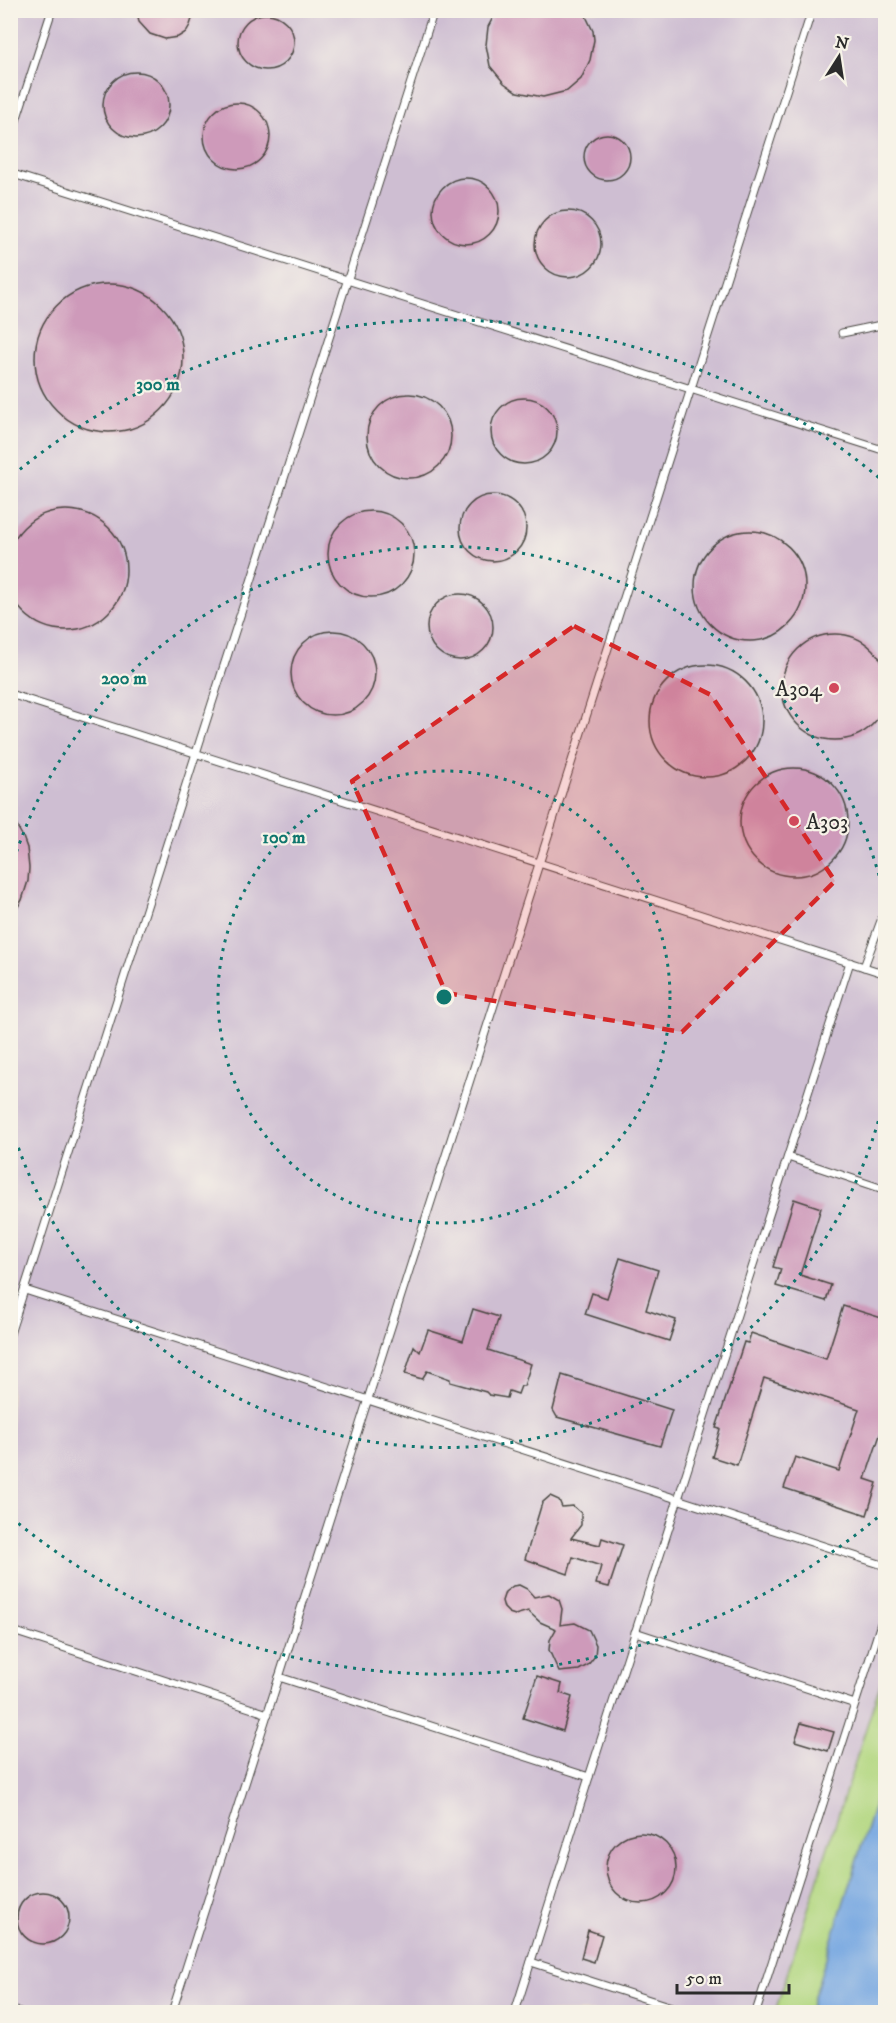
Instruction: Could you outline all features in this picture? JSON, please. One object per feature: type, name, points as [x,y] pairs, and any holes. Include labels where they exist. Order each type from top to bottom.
[{"type":"lane","points":[[10,140],[14,114],[52,10]]},
{"type":"lane","points":[[10,1334],[434,10]]},
{"type":"lane","points":[[172,2013],[812,10]]},
{"type":"lane","points":[[10,173],[885,451]]},
{"type":"lane","points":[[842,333],[885,324]]},
{"type":"lane","points":[[10,694],[885,974]]},
{"type":"lane","points":[[864,967],[885,907]]},
{"type":"lane","points":[[515,2013],[850,962]]},
{"type":"lane","points":[[788,1157],[885,1190]]},
{"type":"lane","points":[[25,1290],[885,1566]]},
{"type":"lane","points":[[756,2013],[885,1608]]},
{"type":"lane","points":[[10,1630],[268,1714]]},
{"type":"lane","points":[[635,1632],[855,1704]]},
{"type":"lane","points":[[279,1677],[589,1777]]},
{"type":"lane","points":[[531,1962],[687,2013]]},
{"type":"lane","points":[[10,2009],[20,2013]]},
{"type":"highlighted area","points":[[574,626],[711,695],[835,881],[682,1032],[446,993],[352,781]]},
{"type":"shaded area","points":[[11,11],[885,11],[885,1669],[775,2012],[11,2012]]},
{"type":"green space","points":[[885,1669],[885,1771],[809,2012],[775,2012]]},
{"type":"water","points":[[885,1771],[885,2012],[809,2012]]},
{"type":"building","points":[[137,10],[195,10],[186,32],[178,37],[165,39],[150,34],[139,22]]},
{"type":"building","points":[[497,10],[583,10],[593,31],[594,40],[590,60],[581,79],[567,91],[543,97],[517,92],[504,83],[490,66],[486,45],[488,27]]},
{"type":"building","points":[[266,14],[277,16],[286,22],[292,31],[294,42],[292,53],[286,62],[277,68],[266,70],[255,68],[246,62],[240,53],[238,42],[240,31],[246,22],[255,16]]},
{"type":"building","points":[[136,72],[149,75],[159,82],[166,92],[169,105],[166,118],[159,128],[149,135],[136,138],[123,135],[113,128],[106,118],[103,105],[106,92],[113,82],[123,75]]},
{"type":"building","points":[[237,103],[250,106],[260,113],[267,123],[270,136],[267,149],[260,159],[250,166],[237,169],[224,166],[214,159],[207,149],[204,136],[207,123],[214,113],[224,106]]},
{"type":"building","points":[[607,134],[616,135],[624,140],[629,148],[629,166],[624,174],[616,179],[607,180],[598,179],[590,174],[585,166],[584,157],[585,148],[590,140],[598,135]]},
{"type":"building","points":[[466,178],[479,181],[489,188],[496,198],[499,211],[496,224],[489,234],[479,241],[466,244],[453,241],[443,234],[436,224],[433,211],[436,198],[443,188],[453,181]]},
{"type":"building","points":[[568,211],[580,214],[591,221],[598,232],[601,244],[598,256],[591,267],[580,274],[568,277],[556,274],[545,267],[538,256],[535,244],[538,232],[545,221],[556,214]]},
{"type":"building","points":[[109,284],[137,289],[150,296],[161,306],[171,317],[178,330],[183,358],[178,386],[171,399],[161,410],[150,420],[137,427],[109,432],[81,427],[68,420],[57,410],[47,399],[40,386],[35,358],[40,330],[47,317],[57,306],[68,296],[81,289]]},
{"type":"building","points":[[401,394],[417,394],[433,401],[444,412],[451,428],[448,452],[439,466],[417,478],[401,478],[385,471],[374,460],[367,444],[367,428],[374,412],[385,401]]},
{"type":"building","points":[[524,398],[537,400],[547,408],[555,418],[557,431],[555,444],[547,454],[537,462],[524,464],[511,462],[501,454],[493,444],[491,431],[493,418],[501,408],[511,400]]},
{"type":"building","points":[[493,495],[506,498],[516,505],[523,515],[526,528],[523,541],[516,551],[506,558],[493,561],[480,558],[470,551],[463,541],[460,528],[463,515],[470,505],[480,498]]},
{"type":"building","points":[[66,510],[89,515],[108,528],[121,547],[126,570],[121,593],[108,612],[89,625],[66,630],[43,625],[24,612],[11,593],[6,570],[11,547],[24,528],[43,515]]},
{"type":"building","points":[[371,511],[387,515],[401,524],[410,538],[414,554],[410,570],[401,584],[387,593],[371,597],[355,593],[341,584],[332,570],[328,554],[332,538],[341,524],[355,515]]},
{"type":"building","points":[[750,531],[771,535],[789,547],[801,565],[805,586],[801,607],[789,625],[771,637],[750,641],[729,637],[711,625],[699,607],[695,586],[699,565],[711,547],[729,535]]},
{"type":"building","points":[[460,594],[473,596],[483,604],[491,614],[493,627],[491,640],[483,650],[473,658],[460,660],[447,658],[437,650],[429,640],[427,627],[429,614],[437,604],[447,596]]},
{"type":"building","points":[[325,631],[341,631],[357,638],[368,649],[375,665],[372,689],[363,703],[341,715],[325,715],[309,708],[298,697],[291,681],[291,665],[298,649],[309,638]]},
{"type":"building","name":"A304","points":[[835,634],[855,638],[873,649],[884,667],[888,687],[884,707],[873,725],[855,736],[835,740],[815,736],[797,725],[786,707],[782,687],[786,667],[797,649],[815,638]]},
{"type":"building","points":[[706,665],[728,669],[746,681],[758,699],[762,721],[758,743],[746,761],[728,773],[706,777],[684,773],[666,761],[654,743],[650,721],[654,699],[666,681],[684,669]]},
{"type":"building","name":"A303","points":[[794,768],[815,772],[832,784],[844,801],[848,822],[844,843],[832,860],[815,872],[794,876],[773,872],[756,860],[744,843],[740,822],[744,801],[756,784],[773,772]]},
{"type":"building","points":[[10,814],[27,848],[29,868],[28,881],[22,900],[10,920]]},
{"type":"building","points":[[794,1199],[821,1208],[800,1275],[831,1285],[826,1301],[776,1286],[781,1269],[773,1267]]},
{"type":"building","points":[[620,1258],[658,1270],[646,1310],[676,1320],[669,1341],[585,1314],[592,1293],[607,1298]]},
{"type":"building","points":[[843,1306],[885,1319],[885,1427],[883,1426],[865,1479],[877,1483],[867,1515],[784,1488],[795,1457],[839,1471],[859,1409],[764,1378],[737,1465],[712,1457],[720,1429],[716,1428],[744,1342],[748,1343],[751,1333],[826,1359]]},
{"type":"building","points":[[473,1309],[499,1317],[488,1350],[531,1364],[524,1386],[521,1386],[518,1394],[509,1391],[507,1398],[489,1395],[486,1392],[450,1382],[450,1379],[427,1371],[422,1379],[405,1374],[414,1346],[420,1352],[428,1330],[463,1341]]},
{"type":"building","points":[[562,1375],[672,1410],[660,1446],[557,1417],[553,1410]]},
{"type":"building","points":[[550,1496],[559,1500],[562,1507],[573,1506],[581,1513],[581,1525],[571,1538],[600,1545],[602,1538],[623,1545],[609,1587],[596,1584],[601,1566],[573,1557],[568,1574],[525,1559],[542,1503]]},
{"type":"building","points":[[519,1585],[527,1589],[534,1597],[549,1594],[559,1600],[562,1609],[560,1625],[575,1623],[589,1630],[596,1645],[595,1656],[588,1665],[579,1670],[559,1672],[549,1650],[550,1640],[556,1629],[540,1622],[528,1611],[515,1615],[504,1608],[502,1601],[505,1592]]},
{"type":"building","points":[[537,1676],[562,1684],[560,1693],[572,1697],[563,1731],[523,1718]]},
{"type":"building","points":[[801,1723],[834,1732],[828,1751],[795,1741]]},
{"type":"building","points":[[641,1833],[654,1836],[666,1843],[673,1855],[676,1868],[673,1881],[666,1893],[654,1900],[641,1903],[628,1900],[616,1893],[609,1881],[606,1868],[609,1855],[616,1843],[628,1836]]},
{"type":"building","points":[[43,1892],[57,1896],[65,1904],[69,1918],[65,1932],[57,1940],[43,1944],[29,1940],[21,1932],[17,1918],[21,1904],[29,1896]]},
{"type":"building","points":[[588,1930],[602,1935],[594,1962],[581,1958]]},
{"type":"place","name":"A304","points":[[834,688]]},
{"type":"place","name":"A303","points":[[794,821]]}]
